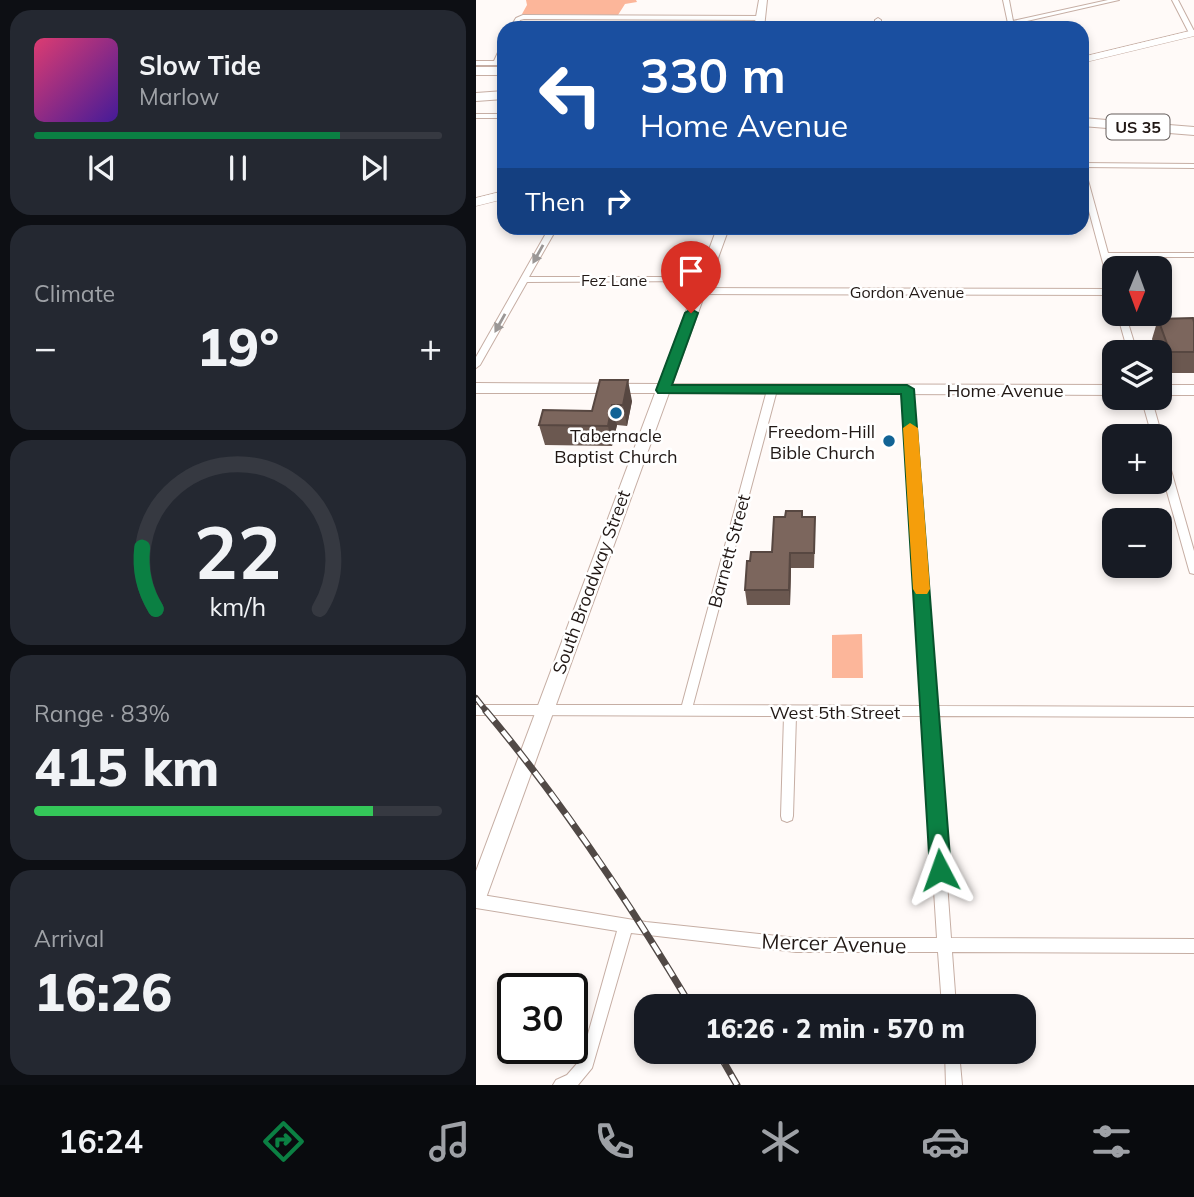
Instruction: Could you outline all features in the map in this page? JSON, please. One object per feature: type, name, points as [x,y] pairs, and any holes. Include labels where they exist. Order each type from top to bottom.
[{"type":"highway","points":[[476,80],[497,80]]},
{"type":"highway","points":[[476,86],[497,86]]},
{"type":"highway","points":[[476,98],[497,98]]},
{"type":"highway","name":"US 35","points":[[1089,112],[1194,120]]},
{"type":"highway","name":"US 35","points":[[1089,123],[1194,131]]},
{"type":"main road","points":[[1089,58],[1193,33]]},
{"type":"main road","points":[[476,202],[497,197]]},
{"type":"street","points":[[760,21],[763,0]]},
{"type":"street","points":[[1006,0],[1011,21]]},
{"type":"street","points":[[1029,21],[1116,0]]},
{"type":"street","points":[[1175,0],[1193,33]]},
{"type":"street","points":[[517,21],[520,17],[720,21]]},
{"type":"street","points":[[476,63],[494,69]]},
{"type":"street","points":[[476,116],[497,116]]},
{"type":"street","points":[[1089,165],[1194,166]]},
{"type":"street","points":[[1089,198],[1105,255],[1194,256]]},
{"type":"street","points":[[476,365],[549,235]]},
{"type":"street","name":"South Broadway Street","points":[[476,900],[543,710],[720,235]]},
{"type":"street","name":"Fez Lane","points":[[523,280],[702,285]]},
{"type":"street","name":"Gordon Avenue","points":[[702,285],[1102,291]]},
{"type":"street","name":"Home Avenue","points":[[476,388],[1102,390]]},
{"type":"street","points":[[907,389],[948,994]]},
{"type":"street","name":"Barnett Street","points":[[686,711],[772,390]]},
{"type":"street","points":[[1172,390],[1194,390]]},
{"type":"street","points":[[1172,492],[1194,570]]},
{"type":"street","name":"West 5th Street","points":[[476,710],[1194,712]]},
{"type":"street","points":[[787,816],[790,712]]},
{"type":"street","name":"Mercer Avenue","points":[[476,900],[626,925],[796,945],[1194,946]]},
{"type":"street","points":[[561,1085],[572,1081],[587,1063],[626,925]]},
{"type":"street","points":[[953,1064],[954,1085]]},
{"type":"shaded area","points":[[526,0],[637,2],[625,4],[618,15],[522,14],[527,5]]},
{"type":"shaded area","points":[[862,634],[863,678],[832,678],[832,635]]},
{"type":"building","points":[[1193,318],[1194,352],[1172,352],[1172,340],[1166,340],[1161,326],[1172,326],[1172,319]]},
{"type":"building","points":[[600,380],[628,380],[623,405],[612,405],[608,426],[539,425],[543,410],[592,411]]},
{"type":"building","points":[[786,511],[802,511],[802,517],[815,517],[814,553],[790,553],[789,590],[745,590],[747,561],[750,561],[751,552],[772,552],[774,517],[785,517]]},
{"type":"railway","points":[[476,698],[487,712]]},
{"type":"railway","points":[[486,711],[542,781],[594,854],[684,994]]},
{"type":"railway","points":[[725,1064],[737,1085]]},
{"type":"slow traffic","points":[[910,428],[922,589]]},
{"type":"place","name":"Tabernacle Baptist Church","points":[[616,413]]},
{"type":"place","name":"Freedom-Hill Bible Church","points":[[889,441]]},
{"type":"route","points":[[691,313],[663,390],[907,389],[940,870]]}]
